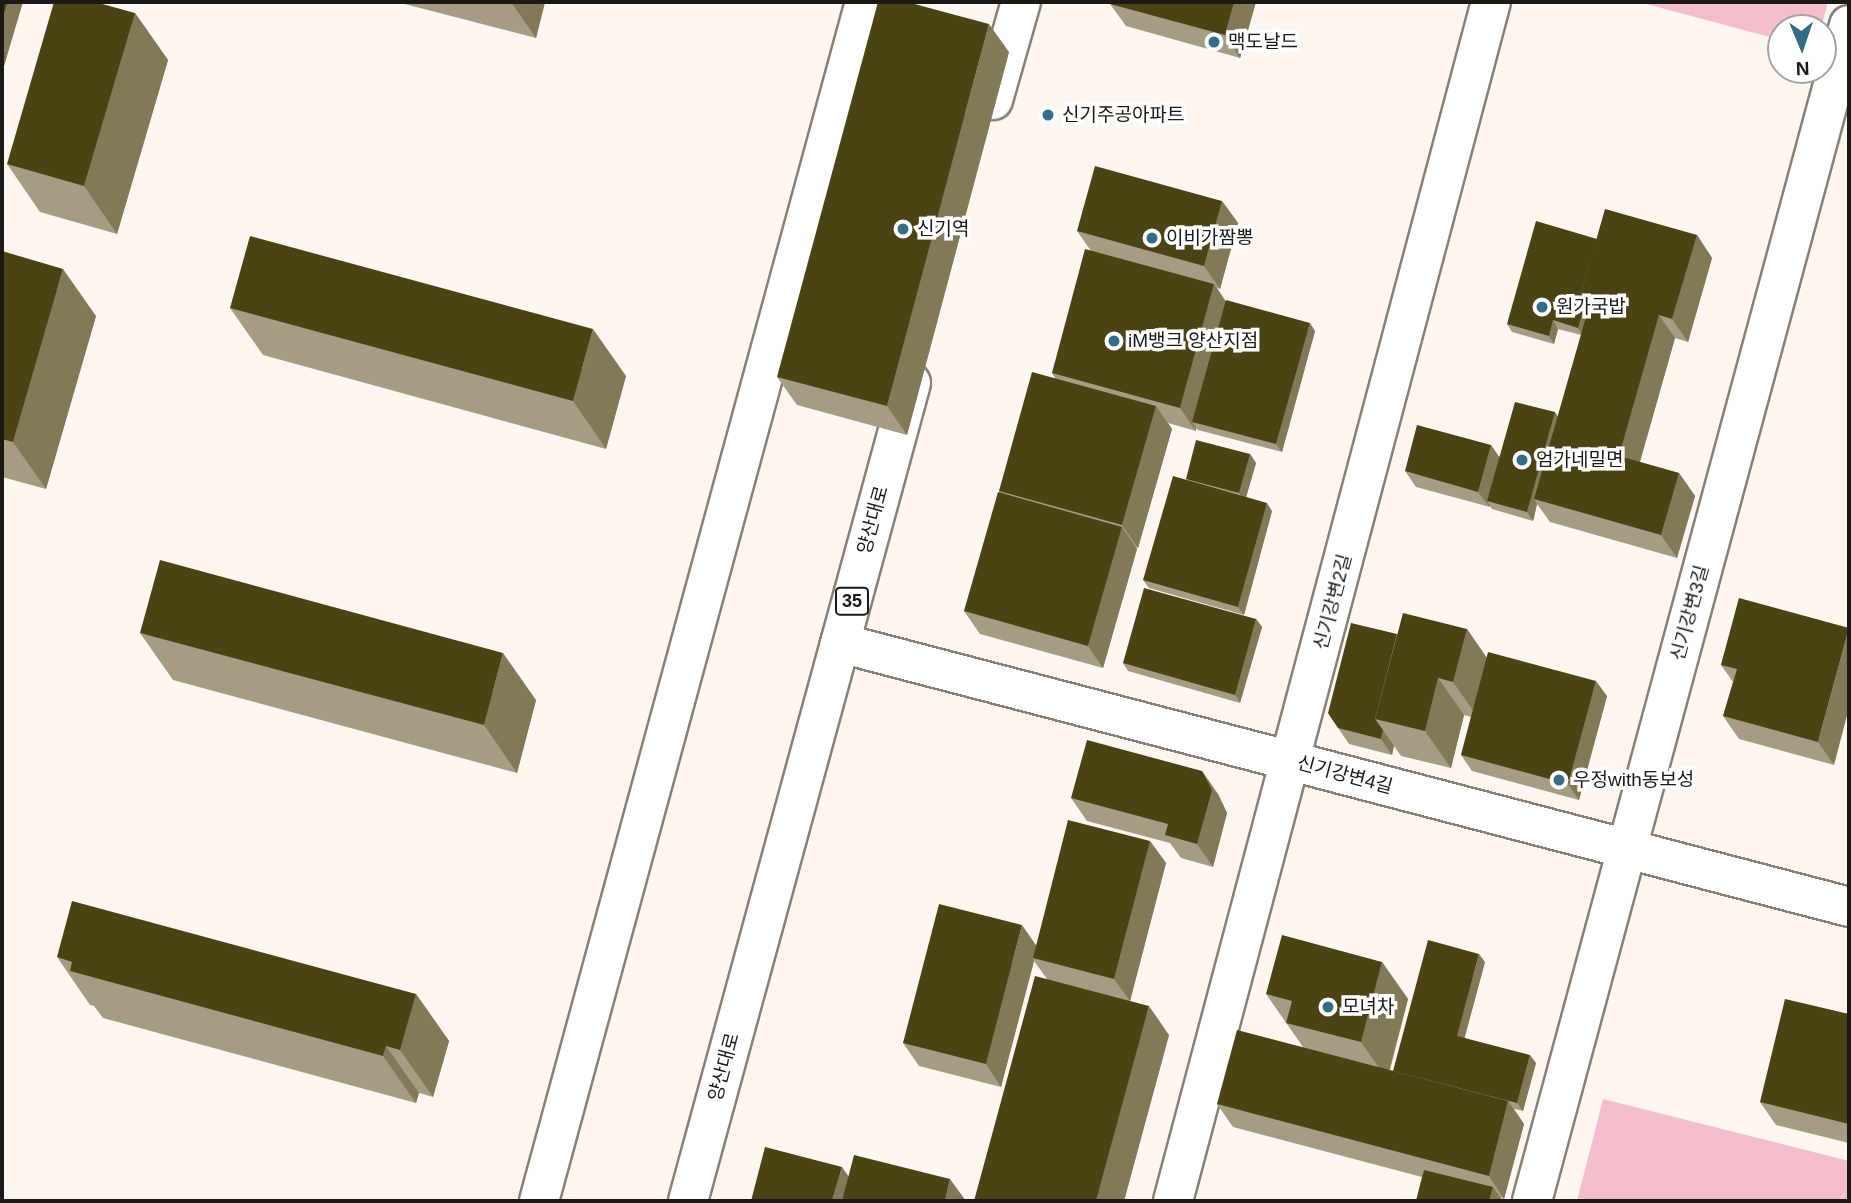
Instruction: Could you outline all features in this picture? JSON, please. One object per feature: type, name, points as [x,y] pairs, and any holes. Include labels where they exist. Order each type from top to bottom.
[{"type":"street","points":[[539,1201],[865,2]]},
{"type":"street","points":[[984,133],[1021,2]]},
{"type":"street","name":"신기강변2길","points":[[1173,1201],[1491,2]]},
{"type":"street","name":"신기강변3길","points":[[1532,1201],[1849,25]]},
{"type":"street","name":"양산대로","points":[[688,1201],[923,342]]},
{"type":"street","name":"신기강변4길","points":[[840,643],[1849,907]]},
{"type":"shaded area","points":[[1639,2],[1828,2],[1825,14],[1767,14],[1767,36]]},
{"type":"shaded area","points":[[1603,1099],[1849,1161],[1849,1201],[1577,1201]]},
{"type":"building","points":[[2,2],[8,2],[2,21]]},
{"type":"building","points":[[54,2],[95,2],[135,13],[84,186],[7,164]]},
{"type":"building","name":"신기역","points":[[878,2],[907,2],[989,24],[887,406],[777,377]]},
{"type":"building","points":[[1234,2],[1225,35],[1110,4]]},
{"type":"building","points":[[1095,166],[1222,201],[1204,266],[1077,231]]},
{"type":"building","points":[[1605,209],[1697,235],[1672,319],[1659,315],[1619,456],[1679,473],[1661,535],[1534,499],[1592,296],[1581,293]]},
{"type":"building","points":[[1536,221],[1597,239],[1581,293],[1586,300],[1578,328],[1553,320],[1549,336],[1507,324]]},
{"type":"building","points":[[250,236],[593,329],[573,401],[230,308]]},
{"type":"building","points":[[1085,249],[1214,284],[1180,408],[1052,373]]},
{"type":"building","points":[[2,251],[63,269],[13,442],[2,439]]},
{"type":"building","points":[[1226,300],[1310,323],[1276,444],[1192,422]]},
{"type":"building","points":[[1032,372],[1156,406],[1122,525],[999,491]]},
{"type":"building","points":[[1515,402],[1555,412],[1527,512],[1487,501]]},
{"type":"building","points":[[1417,425],[1491,445],[1478,492],[1405,471]]},
{"type":"building","points":[[1196,440],[1250,454],[1239,493],[1186,479]]},
{"type":"building","points":[[1173,476],[1267,503],[1238,607],[1143,580]]},
{"type":"building","points":[[998,492],[1122,527],[1088,646],[964,611]]},
{"type":"building","points":[[160,560],[503,653],[484,725],[140,633]]},
{"type":"building","points":[[1144,588],[1256,619],[1235,695],[1123,663]]},
{"type":"building","points":[[1739,598],[1849,628],[1818,742],[1723,716],[1737,669],[1721,665]]},
{"type":"building","points":[[1403,613],[1467,629],[1453,682],[1438,678],[1425,731],[1375,719]]},
{"type":"building","points":[[1351,623],[1397,634],[1375,719],[1383,730],[1381,739],[1338,728],[1328,713]]},
{"type":"building","points":[[1488,652],[1596,681],[1568,784],[1461,755]]},
{"type":"building","points":[[1087,740],[1202,771],[1212,790],[1197,844],[1165,835],[1168,824],[1071,798]]},
{"type":"building","points":[[1068,820],[1150,841],[1114,979],[1033,958]]},
{"type":"building","points":[[72,901],[416,994],[400,1050],[386,1046],[383,1056],[70,971],[72,962],[57,957]]},
{"type":"building","points":[[939,904],[1022,925],[986,1064],[903,1043]]},
{"type":"building","points":[[1282,935],[1382,962],[1361,1042],[1286,1023],[1292,1001],[1266,994]]},
{"type":"building","points":[[1428,940],[1479,954],[1457,1036],[1530,1055],[1517,1103],[1393,1071]]},
{"type":"building","points":[[1035,976],[1149,1006],[1096,1201],[974,1201]]},
{"type":"building","points":[[1785,999],[1849,1014],[1849,1124],[1760,1102]]},
{"type":"building","points":[[1237,1030],[1508,1101],[1489,1176],[1217,1104]]},
{"type":"building","points":[[765,1147],[842,1167],[832,1201],[751,1201]]},
{"type":"building","points":[[854,1155],[950,1179],[945,1201],[842,1201]]},
{"type":"building","points":[[1424,1170],[1493,1187],[1489,1201],[1416,1201]]},
{"type":"place","name":"맥도날드","points":[[1214,42]]},
{"type":"place","name":"신기주공아파트","points":[[1048,115]]},
{"type":"place","name":"신기역","points":[[903,229]]},
{"type":"place","name":"이비가짬뽕","points":[[1152,238]]},
{"type":"place","name":"원가국밥","points":[[1542,307]]},
{"type":"place","name":"iM뱅크 양산지점","points":[[1114,341]]},
{"type":"place","name":"엄가네밀면","points":[[1522,460]]},
{"type":"place","name":"우정with동보성","points":[[1559,780]]},
{"type":"place","name":"모녀차","points":[[1328,1007]]}]
